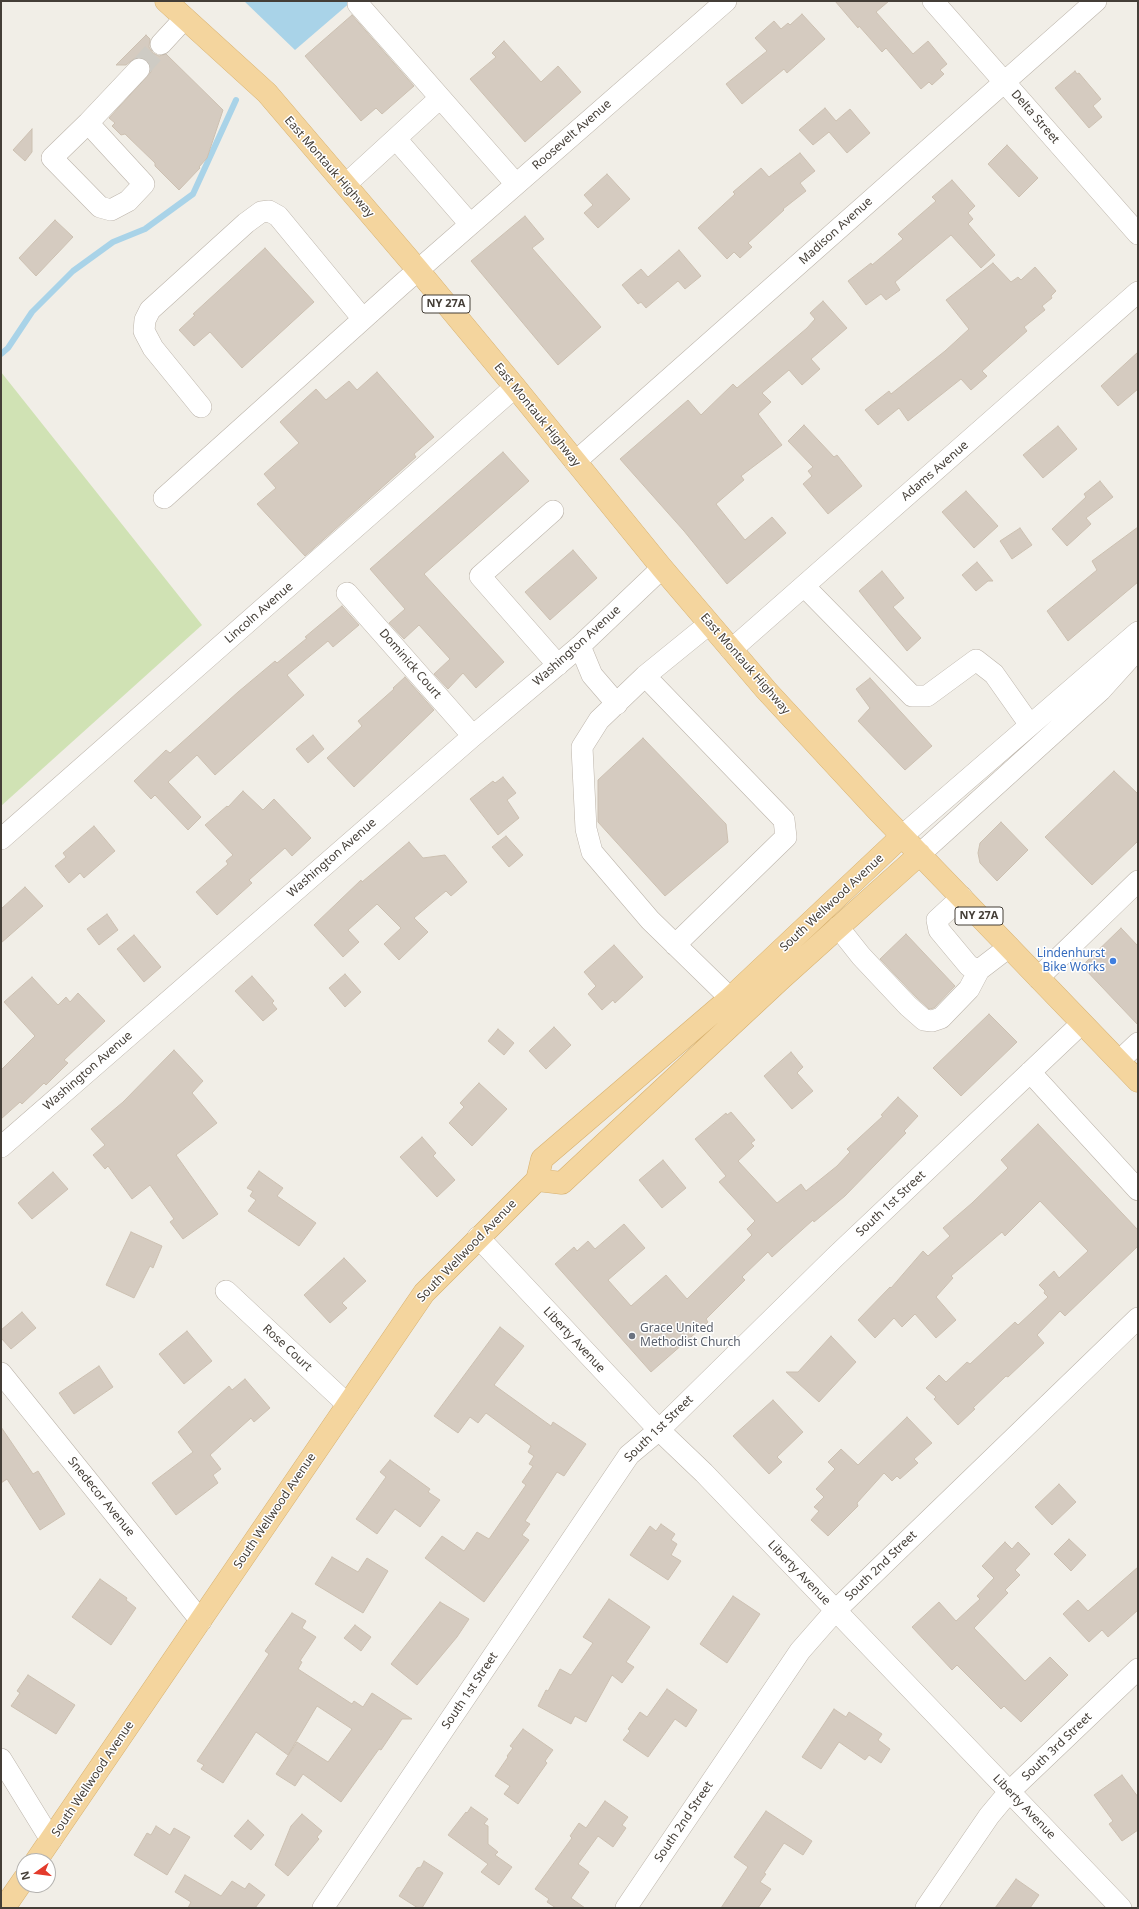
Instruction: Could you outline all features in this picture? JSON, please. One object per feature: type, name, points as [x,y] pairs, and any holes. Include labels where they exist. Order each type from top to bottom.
[{"type":"main road","name":"East Montauk Highway","points":[[175,7],[266,93],[418,270],[731,650],[771,696],[902,836]]},
{"type":"main road","name":"NY 27A","points":[[902,836],[962,897],[1081,1024],[1138,1081]]},
{"type":"main road","name":"South Wellwood Avenue","points":[[41,1853],[424,1293],[478,1237],[537,1180],[542,1159],[730,998],[902,836]]},
{"type":"main road","name":"South Wellwood Avenue","points":[[537,1180],[562,1183],[838,927],[920,854]]},
{"type":"main road","points":[[4,1908],[16,1891]]},
{"type":"street","name":"Roosevelt Avenue","points":[[164,498],[362,319],[726,1]]},
{"type":"street","name":"Delta Street","points":[[933,1],[1138,234]]},
{"type":"street","name":"Madison Avenue","points":[[575,462],[1096,1]]},
{"type":"street","points":[[358,4],[516,184]]},
{"type":"street","points":[[161,44],[175,7]]},
{"type":"street","points":[[88,123],[138,69]]},
{"type":"street","points":[[345,185],[440,98]]},
{"type":"street","points":[[396,139],[470,224]]},
{"type":"street","points":[[201,407],[152,348],[144,331],[145,320],[150,310],[261,212],[269,211],[278,216],[362,319]]},
{"type":"street","name":"Adams Avenue","points":[[731,650],[1138,292]]},
{"type":"street","name":"Lincoln Avenue","points":[[1,839],[515,387]]},
{"type":"street","points":[[553,511],[480,576],[558,664]]},
{"type":"street","name":"Washington Avenue","points":[[1,1147],[473,736],[580,646],[662,568]]},
{"type":"street","points":[[804,586],[912,696],[927,696],[976,660],[994,674],[1030,726]]},
{"type":"street","name":"Dominick Court","points":[[347,593],[473,736]]},
{"type":"street","points":[[709,624],[645,676],[599,720],[582,747],[586,829],[592,852],[650,920],[730,998],[733,1012],[724,1032]]},
{"type":"street","name":"South Wellwood Avenue","points":[[902,836],[1138,632]]},
{"type":"street","points":[[580,646],[592,675],[616,704]]},
{"type":"street","name":"South Wellwood Avenue","points":[[920,854],[1101,690],[1138,649]]},
{"type":"street","points":[[645,676],[784,820],[786,837],[675,945]]},
{"type":"street","points":[[1038,978],[1138,881]]},
{"type":"street","points":[[962,897],[938,920],[939,930],[969,966],[979,970]]},
{"type":"street","points":[[838,927],[908,1006],[924,1020],[932,1021],[941,1018],[969,990],[979,970],[1009,947]]},
{"type":"street","name":"South 1st Street","points":[[323,1908],[629,1455],[659,1430],[835,1257],[1081,1024]]},
{"type":"street","points":[[1119,1062],[1138,1043]]},
{"type":"street","points":[[1030,1072],[1138,1190]]},
{"type":"street","name":"Liberty Avenue","points":[[478,1237],[659,1430],[704,1473],[1122,1908]]},
{"type":"street","name":"Rose Court","points":[[226,1291],[348,1404]]},
{"type":"street","name":"South 2nd Street","points":[[626,1908],[800,1651],[835,1610],[1138,1318]]},
{"type":"street","name":"Snedecor Avenue","points":[[1,1373],[201,1621]]},
{"type":"street","name":"South 3rd Street","points":[[926,1908],[989,1816],[1009,1792],[1138,1669]]},
{"type":"street","points":[[1,1759],[50,1840]]},
{"type":"green space","points":[[1,372],[202,625],[1,806]]},
{"type":"water","points":[[244,1],[352,1],[295,50]]},
{"type":"building","points":[[835,1],[889,1],[876,12],[913,54],[928,41],[947,64],[940,70],[944,74],[932,85],[929,82],[921,89],[886,48],[882,52],[859,26],[858,28]]},
{"type":"building","points":[[802,14],[825,39],[787,73],[784,69],[742,104],[726,84],[767,51],[755,38],[774,21],[781,29],[788,23],[790,25]]},
{"type":"building","points":[[352,15],[414,86],[382,114],[376,108],[361,121],[305,56]]},
{"type":"building","points":[[146,35],[150,39],[149,47],[153,53],[159,56],[166,54],[223,110],[207,158],[199,167],[200,168],[179,190],[155,166],[155,163],[125,134],[121,135],[112,126],[115,123],[109,118],[151,72],[152,64],[141,57],[135,58],[126,65],[116,65]]},
{"type":"building","points":[[504,41],[541,82],[558,66],[581,92],[525,142],[470,79],[496,57],[492,53]]},
{"type":"building","points":[[1075,71],[1077,74],[1079,73],[1101,99],[1093,106],[1102,117],[1089,128],[1055,88]]},
{"type":"building","points":[[825,108],[836,121],[850,109],[870,133],[847,153],[829,132],[813,145],[799,130]]},
{"type":"building","points":[[32,129],[32,152],[25,161],[13,150]]},
{"type":"building","points":[[1007,145],[1038,178],[1019,197],[988,164]]},
{"type":"building","points":[[800,153],[815,171],[800,183],[806,191],[783,209],[784,210],[748,243],[752,247],[740,258],[734,252],[727,259],[698,228],[735,194],[733,192],[761,168],[769,177]]},
{"type":"building","points":[[607,174],[630,199],[598,228],[584,213],[593,205],[584,195]]},
{"type":"building","points":[[952,180],[975,206],[968,213],[973,219],[968,224],[995,255],[981,268],[951,235],[895,282],[900,290],[886,300],[881,294],[866,305],[848,281],[871,263],[872,265],[903,239],[898,234],[936,201],[932,197]]},
{"type":"building","points":[[525,216],[544,239],[532,248],[601,327],[558,365],[471,261]]},
{"type":"building","points":[[55,220],[73,237],[36,276],[19,258]]},
{"type":"building","points":[[265,248],[314,302],[242,368],[210,332],[194,346],[179,330],[195,315],[193,314]]},
{"type":"building","points":[[679,250],[701,276],[685,289],[678,281],[646,308],[641,302],[638,304],[622,285],[641,269],[648,277]]},
{"type":"building","points":[[993,263],[1011,282],[1018,277],[1021,280],[1035,267],[1056,291],[1051,296],[1052,298],[1042,306],[1045,310],[1024,327],[1027,331],[982,371],[987,376],[971,390],[961,379],[908,421],[899,408],[878,425],[865,410],[889,391],[891,394],[945,351],[969,329],[946,300]]},
{"type":"building","points":[[823,301],[847,328],[811,359],[820,369],[802,385],[789,370],[762,393],[771,402],[758,414],[782,445],[741,476],[744,480],[716,504],[745,540],[772,517],[786,533],[727,584],[684,531],[620,459],[688,400],[701,415],[733,384],[737,388],[807,328],[815,319],[810,313]]},
{"type":"building","points":[[1138,352],[1138,389],[1118,406],[1101,386]]},
{"type":"building","points":[[377,372],[434,437],[414,454],[416,457],[305,556],[257,504],[276,488],[264,474],[299,443],[280,422],[316,389],[326,400],[349,381],[357,390]]},
{"type":"building","points":[[804,425],[834,457],[837,455],[862,486],[828,514],[803,484],[812,476],[808,471],[813,467],[788,441]]},
{"type":"building","points":[[1058,426],[1077,449],[1043,478],[1023,455]]},
{"type":"building","points":[[503,452],[529,481],[424,574],[504,662],[476,688],[463,673],[448,689],[434,674],[450,659],[419,625],[404,639],[389,623],[405,609],[370,569]]},
{"type":"building","points":[[1100,481],[1113,497],[1086,518],[1091,524],[1067,546],[1052,529],[1086,497],[1084,494]]},
{"type":"building","points":[[966,491],[998,526],[974,548],[942,512]]},
{"type":"building","points":[[1138,527],[1138,582],[1068,641],[1047,611],[1097,570],[1092,561]]},
{"type":"building","points":[[1020,528],[1032,545],[1012,559],[1000,541]]},
{"type":"building","points":[[573,550],[597,578],[550,620],[525,592]]},
{"type":"building","points":[[977,562],[993,581],[988,581],[976,591],[962,575]]},
{"type":"building","points":[[882,571],[904,598],[893,607],[921,638],[907,651],[859,591]]},
{"type":"building","points":[[342,606],[359,625],[333,647],[328,641],[287,675],[304,695],[215,775],[197,755],[168,782],[201,817],[188,830],[155,795],[151,799],[134,781],[166,750],[170,753],[238,692],[275,661],[277,663]]},
{"type":"building","points":[[405,677],[434,710],[354,787],[327,758],[362,726],[358,721],[394,689],[393,688]]},
{"type":"building","points":[[870,678],[932,746],[905,770],[858,721],[870,708],[856,689]]},
{"type":"building","points":[[313,735],[324,749],[308,763],[296,749]]},
{"type":"building","points":[[643,738],[726,824],[728,842],[665,896],[598,822],[598,780]]},
{"type":"building","points":[[1114,771],[1138,794],[1138,841],[1092,885],[1045,837]]},
{"type":"building","points":[[503,777],[516,793],[507,800],[519,818],[498,835],[470,799],[493,781],[495,783]]},
{"type":"building","points":[[243,791],[263,810],[274,799],[311,838],[292,856],[285,848],[249,880],[252,883],[217,915],[196,892],[228,864],[226,861],[233,855],[205,825],[227,806],[228,807]]},
{"type":"building","points":[[1001,822],[1028,850],[997,881],[980,863],[978,853],[980,843]]},
{"type":"building","points":[[94,826],[115,851],[84,878],[80,873],[69,883],[55,866],[66,857],[63,853]]},
{"type":"building","points":[[506,836],[523,855],[509,867],[492,847]]},
{"type":"building","points":[[409,842],[423,858],[445,855],[467,882],[451,896],[446,891],[414,918],[428,932],[399,960],[384,944],[401,928],[377,904],[348,930],[359,942],[343,957],[314,925],[361,880],[362,882]]},
{"type":"building","points":[[25,887],[43,906],[1,943],[1,909]]},
{"type":"building","points":[[107,914],[118,930],[99,945],[87,929]]},
{"type":"building","points":[[1121,928],[1138,946],[1138,1025],[1082,966]]},
{"type":"building","points":[[906,934],[955,986],[934,1008],[929,1009],[880,959]]},
{"type":"building","points":[[134,935],[161,967],[144,982],[117,949]]},
{"type":"building","points":[[614,945],[643,977],[615,1003],[613,1000],[602,1010],[588,994],[596,986],[584,972]]},
{"type":"building","points":[[345,974],[361,992],[345,1007],[329,988]]},
{"type":"building","points":[[252,976],[274,1001],[272,1003],[277,1009],[263,1021],[235,991]]},
{"type":"building","points":[[32,977],[58,1005],[66,997],[70,1002],[78,993],[105,1021],[64,1060],[68,1063],[46,1085],[44,1083],[22,1104],[20,1102],[1,1119],[1,1070],[35,1036],[4,1002]]},
{"type":"building","points":[[989,1014],[1017,1042],[961,1096],[933,1068]]},
{"type":"building","points":[[554,1027],[571,1045],[546,1069],[529,1051]]},
{"type":"building","points":[[498,1029],[514,1043],[504,1055],[488,1041]]},
{"type":"building","points":[[174,1050],[203,1081],[192,1093],[217,1123],[176,1155],[218,1214],[183,1239],[170,1222],[174,1219],[150,1185],[132,1199],[108,1166],[105,1169],[93,1155],[105,1145],[91,1129],[123,1102]]},
{"type":"building","points":[[791,1052],[803,1067],[797,1073],[813,1091],[792,1109],[764,1076]]},
{"type":"building","points":[[479,1083],[507,1109],[472,1146],[449,1123],[464,1107],[460,1103]]},
{"type":"building","points":[[898,1097],[918,1116],[904,1131],[906,1133],[845,1196],[814,1222],[813,1220],[772,1257],[768,1252],[742,1277],[745,1280],[706,1319],[708,1322],[651,1372],[555,1264],[574,1247],[577,1251],[588,1241],[595,1249],[624,1224],[645,1248],[608,1280],[631,1306],[666,1275],[687,1299],[752,1235],[747,1229],[755,1221],[719,1182],[726,1176],[695,1139],[726,1113],[727,1115],[731,1112],[755,1140],[751,1143],[754,1146],[738,1161],[777,1203],[801,1184],[806,1191],[837,1166],[850,1152],[847,1149],[883,1116],[881,1115]]},
{"type":"building","points":[[1038,1124],[1138,1230],[1138,1246],[1065,1316],[1060,1311],[1037,1335],[1044,1343],[1008,1377],[1006,1376],[958,1425],[934,1399],[936,1397],[926,1388],[939,1375],[946,1382],[967,1362],[970,1364],[1015,1322],[1018,1325],[1048,1297],[1039,1285],[1054,1271],[1059,1278],[1088,1251],[1040,1201],[1005,1236],[1002,1232],[951,1276],[953,1278],[936,1297],[956,1320],[936,1338],[915,1314],[902,1327],[894,1318],[875,1338],[858,1320],[890,1287],[891,1288],[923,1251],[928,1256],[950,1236],[943,1228],[972,1203],[1008,1168],[1001,1160]]},
{"type":"building","points":[[422,1137],[436,1153],[433,1156],[455,1180],[437,1197],[400,1157]]},
{"type":"building","points":[[663,1160],[686,1188],[662,1208],[639,1180]]},
{"type":"building","points":[[259,1171],[283,1188],[277,1196],[316,1223],[299,1246],[248,1211],[256,1200],[250,1196],[253,1191],[247,1188]]},
{"type":"building","points":[[53,1172],[68,1189],[32,1219],[18,1203]]},
{"type":"building","points":[[131,1232],[162,1246],[153,1268],[150,1266],[134,1298],[106,1285]]},
{"type":"building","points":[[344,1258],[366,1281],[342,1303],[347,1308],[330,1323],[304,1295]]},
{"type":"building","points":[[22,1312],[36,1328],[11,1349],[1,1338],[1,1330]]},
{"type":"building","points":[[500,1327],[524,1346],[494,1385],[551,1426],[553,1422],[586,1444],[564,1476],[557,1472],[525,1521],[530,1524],[522,1535],[529,1540],[484,1602],[425,1558],[442,1536],[464,1551],[477,1532],[489,1539],[526,1485],[522,1482],[533,1466],[529,1464],[534,1456],[528,1452],[531,1446],[486,1413],[478,1423],[470,1417],[458,1433],[434,1416]]},
{"type":"building","points":[[187,1331],[212,1361],[184,1384],[159,1354]]},
{"type":"building","points":[[831,1336],[856,1362],[819,1402],[786,1372],[798,1372]]},
{"type":"building","points":[[99,1366],[113,1387],[74,1414],[59,1393]]},
{"type":"building","points":[[245,1379],[270,1408],[254,1422],[251,1418],[210,1455],[221,1469],[213,1475],[218,1483],[176,1515],[152,1483],[193,1452],[178,1432],[229,1386],[232,1390]]},
{"type":"building","points":[[773,1400],[803,1432],[777,1457],[782,1462],[769,1474],[733,1436]]},
{"type":"building","points":[[907,1417],[932,1443],[914,1459],[918,1463],[900,1479],[897,1476],[892,1481],[884,1473],[857,1503],[858,1506],[828,1536],[811,1520],[819,1511],[814,1507],[824,1497],[816,1489],[835,1469],[828,1462],[841,1449],[858,1465]]},
{"type":"building","points":[[1,1427],[33,1474],[38,1471],[65,1514],[40,1530],[7,1479],[1,1483]]},
{"type":"building","points":[[390,1460],[430,1489],[428,1492],[440,1500],[420,1527],[395,1509],[377,1534],[356,1519],[386,1477],[380,1472]]},
{"type":"building","points":[[1059,1484],[1076,1502],[1052,1525],[1035,1507]]},
{"type":"building","points":[[661,1524],[675,1534],[671,1540],[677,1544],[671,1555],[681,1561],[668,1580],[630,1555],[650,1526],[656,1531]]},
{"type":"building","points":[[1069,1539],[1086,1555],[1071,1571],[1054,1554]]},
{"type":"building","points":[[1005,1542],[1012,1549],[1018,1542],[1030,1554],[1015,1570],[1020,1575],[1005,1590],[1008,1593],[974,1628],[1025,1681],[1050,1657],[1068,1675],[1021,1722],[1004,1706],[1001,1709],[957,1665],[952,1670],[912,1627],[939,1602],[956,1621],[980,1599],[977,1596],[994,1578],[982,1566]]},
{"type":"building","points":[[332,1557],[358,1572],[367,1558],[388,1571],[363,1613],[315,1584]]},
{"type":"building","points":[[1138,1567],[1138,1610],[1108,1637],[1102,1630],[1089,1642],[1063,1614],[1078,1600],[1088,1611]]},
{"type":"building","points":[[100,1579],[127,1598],[126,1600],[136,1608],[111,1645],[72,1617]]},
{"type":"building","points":[[733,1596],[760,1614],[727,1663],[700,1644]]},
{"type":"building","points":[[609,1599],[650,1627],[626,1662],[634,1667],[622,1683],[612,1675],[586,1722],[575,1716],[571,1724],[538,1706],[546,1690],[548,1691],[560,1669],[571,1675],[593,1643],[583,1637]]},
{"type":"building","points":[[440,1602],[469,1619],[457,1637],[417,1685],[391,1664]]},
{"type":"building","points":[[292,1613],[306,1621],[302,1628],[316,1637],[300,1661],[302,1662],[298,1669],[352,1704],[354,1701],[363,1707],[372,1693],[412,1719],[402,1719],[381,1750],[379,1749],[341,1802],[303,1774],[295,1786],[276,1774],[297,1742],[328,1762],[352,1729],[317,1706],[288,1755],[256,1732],[223,1783],[201,1769],[204,1765],[197,1761],[269,1654],[265,1651]]},
{"type":"building","points":[[355,1625],[371,1637],[361,1651],[344,1638]]},
{"type":"building","points":[[28,1675],[75,1705],[56,1734],[11,1706],[20,1693],[17,1691]]},
{"type":"building","points":[[667,1689],[697,1710],[686,1727],[675,1719],[648,1757],[623,1740],[630,1731],[628,1729],[640,1712],[647,1717]]},
{"type":"building","points":[[834,1709],[846,1717],[849,1712],[882,1734],[878,1740],[890,1749],[881,1763],[869,1755],[865,1760],[839,1742],[821,1769],[802,1757]]},
{"type":"building","points":[[523,1729],[553,1750],[545,1761],[547,1763],[518,1804],[504,1794],[510,1786],[495,1776],[513,1748],[510,1746]]},
{"type":"building","points":[[1122,1775],[1138,1797],[1138,1830],[1122,1841],[1109,1824],[1113,1821],[1094,1795]]},
{"type":"building","points":[[605,1801],[628,1817],[622,1825],[626,1828],[613,1847],[598,1836],[578,1864],[589,1872],[571,1898],[585,1908],[556,1908],[547,1902],[549,1899],[535,1889],[572,1838],[570,1836],[579,1823],[586,1828]]},
{"type":"building","points":[[471,1807],[488,1819],[484,1824],[488,1826],[488,1844],[498,1852],[495,1855],[512,1867],[499,1885],[481,1872],[488,1864],[448,1835]]},
{"type":"building","points":[[766,1811],[812,1841],[803,1855],[784,1843],[764,1873],[766,1874],[760,1882],[771,1889],[758,1908],[721,1908],[748,1867],[734,1857]]},
{"type":"building","points":[[302,1814],[322,1831],[317,1837],[319,1839],[288,1876],[275,1865],[291,1826]]},
{"type":"building","points":[[248,1820],[264,1835],[251,1850],[234,1836]]},
{"type":"building","points":[[156,1826],[170,1835],[174,1828],[190,1837],[167,1875],[134,1855],[147,1833],[151,1835]]},
{"type":"building","points":[[424,1861],[443,1873],[422,1908],[418,1908],[399,1896],[417,1868],[421,1867]]},
{"type":"building","points":[[185,1875],[221,1896],[232,1881],[245,1889],[249,1883],[265,1895],[255,1908],[188,1908],[191,1902],[175,1892]]},
{"type":"building","points":[[1016,1879],[1039,1895],[1030,1908],[995,1908]]},
{"type":"waterway","points":[[1,354],[8,348],[32,312],[73,271],[113,242],[145,229],[193,194],[236,100]]},
{"type":"tunnel","points":[[139,69],[161,44]]},
{"type":"place","name":"Lindenhurst Bike Works","points":[[1113,961]]},
{"type":"place","name":"Grace United Methodist Church","points":[[632,1336]]}]
